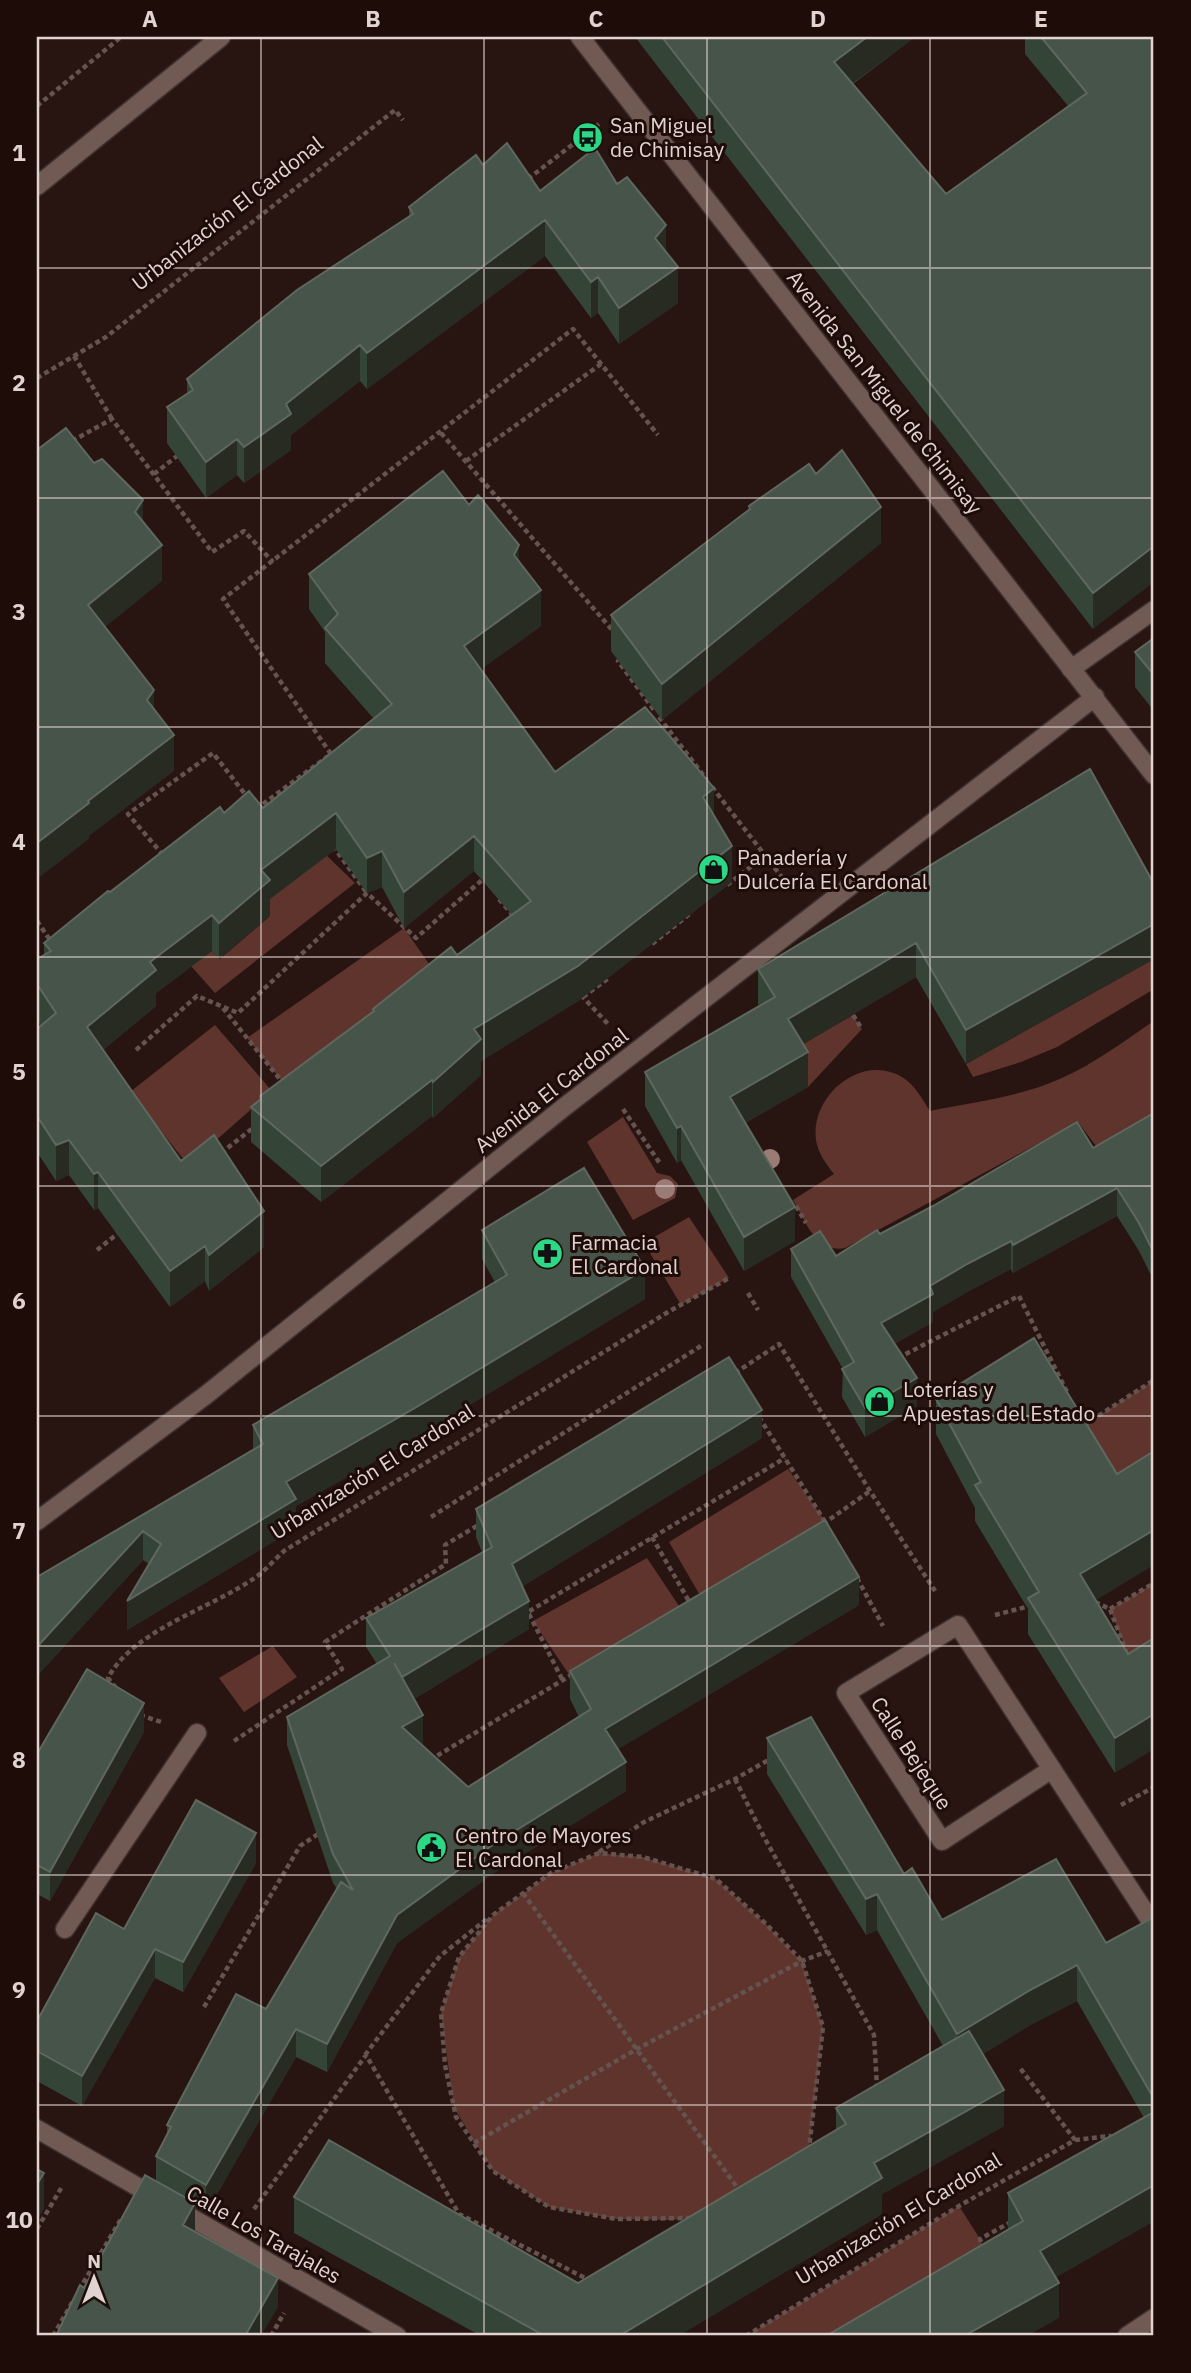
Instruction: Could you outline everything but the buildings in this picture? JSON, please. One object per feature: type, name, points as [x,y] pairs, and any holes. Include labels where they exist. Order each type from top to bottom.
[{"type":"street","points":[[37,186],[222,37]]},
{"type":"street","name":"Avenida San Miguel de Chimisay","points":[[580,37],[1154,775]]},
{"type":"street","points":[[1072,669],[1154,610]]},
{"type":"street","name":"Avenida El Cardonal","points":[[37,1521],[206,1395],[563,1108],[1095,697]]},
{"type":"street","points":[[958,1625],[1154,1926]]},
{"type":"street","name":"Calle Bejeque","points":[[958,1625],[846,1693],[942,1841],[1052,1769]]},
{"type":"street","points":[[65,1929],[197,1733]]},
{"type":"street","name":"Calle Los Tarajales","points":[[37,2129],[397,2336]]},
{"type":"street","points":[[1127,2336],[1154,2318]]},
{"type":"path","points":[[37,106],[121,37]]},
{"type":"path","points":[[525,181],[628,100]]},
{"type":"path","name":"Urbanización El Cardonal","points":[[37,377],[106,337],[394,110],[403,120]]},
{"type":"path","points":[[331,754],[223,598],[573,329],[658,435]]},
{"type":"path","points":[[74,356],[112,419],[212,552],[244,531],[273,562]]},
{"type":"path","points":[[466,461],[601,364]]},
{"type":"path","points":[[69,443],[112,419]]},
{"type":"path","points":[[440,432],[621,640]]},
{"type":"path","points":[[154,474],[187,449]]},
{"type":"path","points":[[624,656],[618,661],[783,879]]},
{"type":"path","points":[[246,816],[342,746]]},
{"type":"path","points":[[167,860],[128,814],[213,753],[256,808]]},
{"type":"path","points":[[284,788],[290,791]]},
{"type":"path","points":[[327,837],[367,893],[415,938],[482,880],[489,889]]},
{"type":"path","points":[[723,888],[765,856]]},
{"type":"path","points":[[136,1049],[197,996],[238,1013],[367,893]]},
{"type":"path","points":[[497,898],[520,924]]},
{"type":"path","points":[[651,944],[696,909]]},
{"type":"path","points":[[37,921],[59,954]]},
{"type":"path","points":[[583,998],[612,975]]},
{"type":"path","points":[[577,990],[635,1053]]},
{"type":"path","points":[[221,1006],[286,1086]]},
{"type":"path","points":[[853,1015],[862,1029]]},
{"type":"path","points":[[623,1108],[661,1164]]},
{"type":"path","points":[[217,1156],[261,1122]]},
{"type":"path","points":[[796,1206],[806,1223]]},
{"type":"path","points":[[97,1250],[130,1225]]},
{"type":"path","name":"Urbanización El Cardonal","points":[[120,1695],[108,1678],[115,1664],[135,1645],[257,1576],[284,1551],[668,1312],[729,1278]]},
{"type":"path","points":[[748,1293],[758,1310]]},
{"type":"path","points":[[891,1362],[1019,1296],[1072,1401]]},
{"type":"path","points":[[431,1517],[704,1344]]},
{"type":"path","points":[[739,1385],[733,1374],[779,1344],[870,1491],[958,1625],[1038,1604]]},
{"type":"path","points":[[1090,1436],[1084,1425],[1154,1380]]},
{"type":"path","points":[[759,1416],[832,1533]]},
{"type":"path","points":[[562,1679],[528,1612],[785,1458]]},
{"type":"path","points":[[815,1529],[870,1491]]},
{"type":"path","points":[[132,1712],[232,1741],[342,1669],[325,1642],[446,1564],[445,1545],[481,1524]]},
{"type":"path","points":[[652,1537],[691,1604]]},
{"type":"path","points":[[856,1575],[902,1659]]},
{"type":"path","points":[[1110,1609],[1154,1583]]},
{"type":"path","points":[[681,1609],[701,1597]]},
{"type":"path","points":[[1089,1599],[1110,1609],[1128,1657]]},
{"type":"path","points":[[428,1761],[581,1669]]},
{"type":"path","points":[[231,2241],[440,1956],[551,1873],[599,1853],[644,1822],[735,1779],[783,1751]]},
{"type":"path","points":[[735,1779],[764,1837],[874,2035],[878,2095]]},
{"type":"path","points":[[204,2007],[300,1846],[323,1830]]},
{"type":"path","points":[[599,1853],[643,1857],[716,1879],[766,1924],[802,1962],[823,2027],[809,2149]]},
{"type":"path","points":[[523,1893],[739,2190]]},
{"type":"path","points":[[493,1915],[459,1957],[440,2013],[444,2065],[456,2117],[493,2171],[549,2207],[616,2219],[691,2218],[681,2224]]},
{"type":"path","points":[[474,2143],[637,2049],[828,1951]]},
{"type":"path","points":[[365,2056],[459,2214],[585,2280],[596,2274]]},
{"type":"path","points":[[1020,2068],[1075,2140]]},
{"type":"path","name":"Urbanización El Cardonal","points":[[746,2336],[959,2206],[1075,2140],[1110,2136],[1116,2147]]},
{"type":"path","points":[[797,2155],[821,2142]]},
{"type":"path","points":[[37,2229],[81,2154]]},
{"type":"path","points":[[727,2197],[751,2183]]},
{"type":"path","points":[[53,2336],[139,2188]]},
{"type":"path","points":[[987,2259],[980,2239],[1016,2219]]},
{"type":"shaded area","points":[[323,852],[355,883],[215,993],[191,966],[212,951],[220,959],[270,916],[261,906]]},
{"type":"shaded area","points":[[404,928],[443,984],[294,1096],[247,1038]]},
{"type":"shaded area","points":[[1154,959],[1154,989],[1057,1047],[973,1077],[966,1064]]},
{"type":"shaded area","points":[[853,1015],[862,1029],[808,1087],[788,1053]]},
{"type":"shaded area","points":[[1154,1021],[1154,1117],[1099,1150],[1078,1122],[845,1248],[826,1246],[807,1226],[793,1200],[834,1174],[819,1149],[816,1124],[821,1108],[841,1083],[870,1071],[886,1071],[907,1080],[930,1111],[997,1098],[1062,1078],[1109,1052]]},
{"type":"shaded area","points":[[215,1025],[272,1091],[188,1165],[130,1092]]},
{"type":"shaded area","points":[[623,1117],[657,1173],[670,1176],[678,1184],[675,1198],[633,1220],[587,1142]]},
{"type":"shaded area","points":[[689,1217],[729,1278],[681,1305],[644,1243]]},
{"type":"shaded area","points":[[1154,1380],[1154,1474],[1121,1495],[1084,1425]]},
{"type":"shaded area","points":[[788,1469],[826,1522],[701,1597],[669,1542]]},
{"type":"shaded area","points":[[647,1558],[681,1609],[570,1676],[533,1621]]},
{"type":"shaded area","points":[[1154,1583],[1154,1656],[1133,1668],[1110,1609]]},
{"type":"shaded area","points":[[273,1646],[297,1677],[244,1712],[219,1678]]},
{"type":"shaded area","points":[[599,1853],[643,1857],[716,1879],[766,1924],[802,1962],[823,2027],[809,2149],[691,2218],[616,2219],[549,2207],[493,2171],[454,2108],[441,2013],[459,1957],[493,1915],[551,1873]]},
{"type":"shaded area","points":[[959,2206],[980,2239],[990,2268],[872,2336],[746,2336]]},
{"type":"place","name":"San Miguel de Chimisay","points":[[587,137]]},
{"type":"place","name":"Panadería y Dulcería El Cardonal","points":[[714,869]]},
{"type":"place","name":"Farmacia El Cardonal","points":[[548,1254]]},
{"type":"place","name":"Loterías y Apuestas del Estado","points":[[880,1401]]},
{"type":"place","name":"Centro de Mayores El Cardonal","points":[[432,1847]]}]
